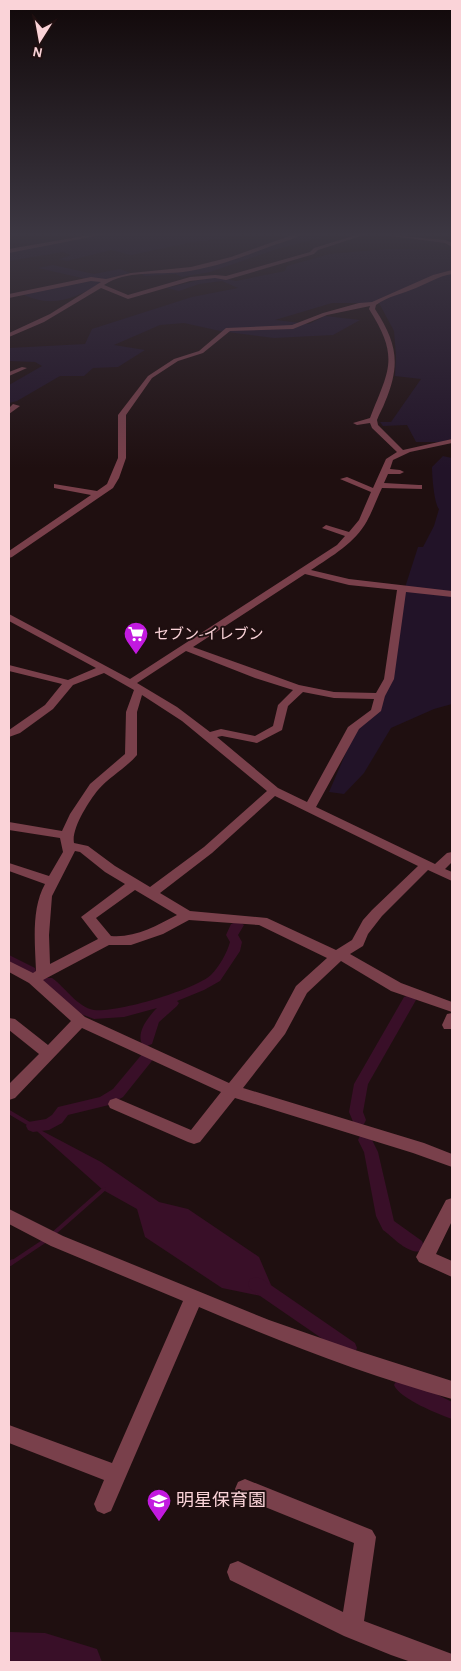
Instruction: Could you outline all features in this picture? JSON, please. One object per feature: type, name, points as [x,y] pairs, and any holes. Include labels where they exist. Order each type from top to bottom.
[{"type":"street","points":[[9,335],[50,317],[56,312]]},
{"type":"street","points":[[9,555],[110,486],[115,478],[123,452],[122,415],[150,377],[176,360],[201,352],[228,329],[293,327],[333,312]]},
{"type":"street","points":[[374,312],[386,329],[393,362],[391,378],[373,420],[375,426],[401,452]]},
{"type":"street","points":[[9,331],[18,332]]},
{"type":"street","points":[[9,374],[24,368]]},
{"type":"street","points":[[9,406],[16,406],[9,412]]},
{"type":"street","points":[[356,423],[373,420]]},
{"type":"street","points":[[38,976],[46,896],[70,852],[67,841],[76,814],[94,788],[131,755],[131,711],[135,686],[186,648],[340,547],[363,522],[376,488],[390,460],[401,452],[452,441]]},
{"type":"street","points":[[392,442],[431,445]]},
{"type":"street","points":[[384,471],[400,472]]},
{"type":"street","points":[[344,479],[376,488],[419,487]]},
{"type":"street","points":[[57,486],[97,494]]},
{"type":"street","points":[[326,528],[351,535]]},
{"type":"street","points":[[304,571],[350,582],[452,594]]},
{"type":"street","points":[[309,809],[354,727],[376,711],[380,696],[389,679],[402,589]]},
{"type":"street","points":[[9,617],[135,686],[210,736],[254,776],[274,791],[452,878]]},
{"type":"street","points":[[186,648],[246,671],[302,688],[333,695],[380,696]]},
{"type":"street","points":[[9,668],[69,683]]},
{"type":"street","points":[[9,734],[16,732],[48,707],[69,683],[104,669]]},
{"type":"street","points":[[210,736],[220,732],[257,740],[278,728],[283,705],[302,688]]},
{"type":"street","points":[[150,894],[208,850],[274,791]]},
{"type":"street","points":[[9,826],[47,830],[84,849],[134,884],[187,915],[262,921],[339,956],[396,987],[452,1007]]},
{"type":"street","points":[[116,1104],[194,1138],[280,1030],[300,990],[339,956],[358,943],[359,934],[379,911],[432,867],[452,856]]},
{"type":"street","points":[[9,867],[53,882]]},
{"type":"street","points":[[107,940],[88,917],[134,884]]},
{"type":"street","points":[[38,976],[107,940],[126,942],[158,932],[187,915]]},
{"type":"street","points":[[9,966],[38,976],[80,1021],[233,1091],[418,1148],[452,1161]]},
{"type":"street","points":[[9,1094],[80,1021]]},
{"type":"street","points":[[10,1022],[48,1054]]},
{"type":"street","points":[[452,1206],[426,1257],[452,1269]]},
{"type":"street","points":[[9,1216],[57,1240],[194,1297],[354,1360],[452,1390]]},
{"type":"street","points":[[104,1504],[194,1297]]},
{"type":"street","points":[[9,1434],[117,1475]]},
{"type":"street","points":[[245,1489],[366,1538],[352,1628]]},
{"type":"street","points":[[238,1572],[352,1628],[415,1654],[444,1662]]},
{"type":"shaded area","points":[[145,312],[302,312],[275,320],[309,324],[325,316],[360,320],[333,335],[274,338],[220,331],[184,323],[160,325],[114,345],[145,350],[118,367],[93,368],[84,376],[60,376],[17,401],[9,403],[9,385],[42,366],[35,362],[9,361],[9,348],[85,344],[92,329]]},
{"type":"shaded area","points":[[384,312],[452,312],[452,439],[440,442],[416,442],[407,425],[383,426],[380,422],[391,422],[421,379],[395,376],[394,331]]},
{"type":"shaded area","points":[[443,456],[452,458],[452,704],[434,709],[391,728],[364,773],[344,794],[329,792],[354,734],[383,703],[389,679],[401,600],[418,547],[423,547],[434,526],[439,509],[435,495],[432,467]]},
{"type":"shaded area","points":[[29,1124],[101,1162],[159,1202],[188,1209],[259,1257],[271,1285],[266,1297],[222,1288],[145,1237],[137,1209],[103,1190]]},
{"type":"waterway","points":[[194,989],[215,978],[234,951],[236,942],[232,935],[235,927],[238,925]]},
{"type":"waterway","points":[[9,959],[30,971]]},
{"type":"waterway","points":[[47,981],[83,1011],[108,1015],[141,1008],[194,989]]},
{"type":"waterway","points":[[194,989],[199,987]]},
{"type":"waterway","points":[[359,1120],[356,1112],[361,1084],[409,1000]]},
{"type":"waterway","points":[[147,1041],[151,1024],[172,1003]]},
{"type":"waterway","points":[[33,1126],[49,1124],[57,1119],[63,1111],[104,1101],[118,1093],[148,1057]]},
{"type":"waterway","points":[[9,1112],[31,1125]]},
{"type":"waterway","points":[[365,1140],[371,1152],[384,1216],[388,1225],[416,1246]]},
{"type":"waterway","points":[[53,1234],[104,1189]]},
{"type":"waterway","points":[[10,1264],[46,1240]]},
{"type":"waterway","points":[[256,1284],[349,1348]]},
{"type":"waterway","points":[[403,1385],[452,1411]]},
{"type":"waterway","points":[[9,1650],[45,1651],[84,1662]]},
{"type":"place","name":"セブン-イレブン","points":[[136,655]]},
{"type":"place","name":"明星保育園","points":[[159,1522]]}]
